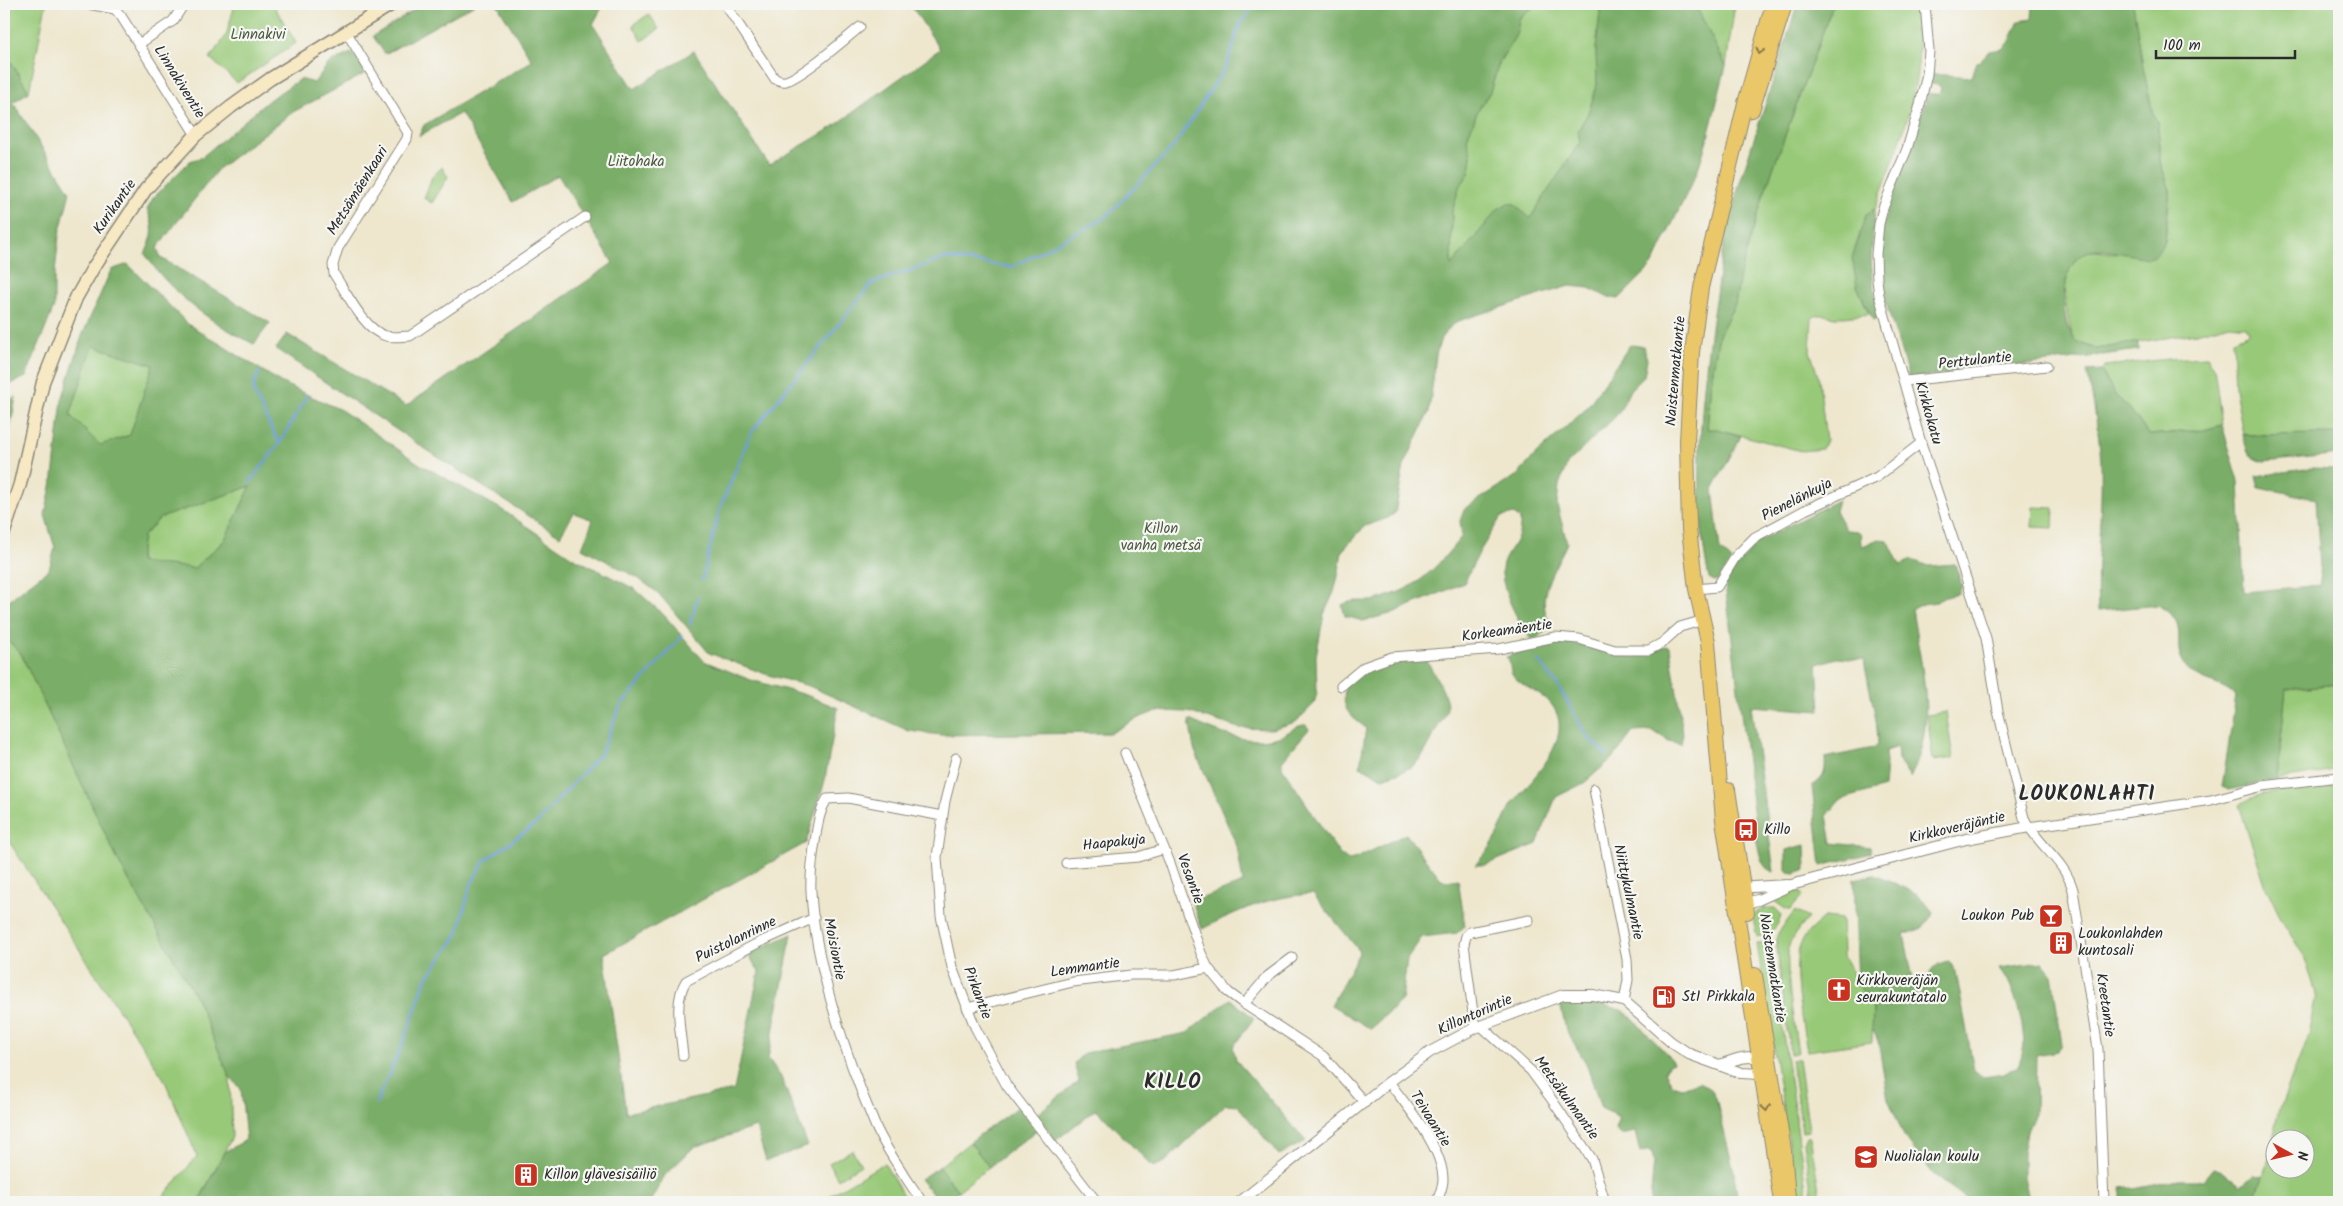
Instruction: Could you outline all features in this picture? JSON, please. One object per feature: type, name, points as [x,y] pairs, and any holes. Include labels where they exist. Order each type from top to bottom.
[{"type":"main road","name":"Kurikantie","points":[[4,532],[20,484],[43,382],[76,298],[93,268],[146,189],[196,135],[270,79],[392,4]]},
{"type":"main road","name":"Naistenmatkantie","points":[[1773,4],[1745,104],[1705,269],[1692,360],[1687,441],[1689,529],[1696,589],[1717,740],[1731,803],[1741,904],[1765,1065],[1781,1202]]},
{"type":"main road","name":"Naistenmatkantie","points":[[1732,160],[1767,68],[1785,4]]},
{"type":"main road","name":"Naistenmatkantie","points":[[1765,1065],[1787,1172],[1788,1202]]},
{"type":"street","name":"Linnakiventie","points":[[88,4],[115,9],[196,135]]},
{"type":"street","name":"Linnakiventie","points":[[139,44],[173,21],[184,4]]},
{"type":"street","points":[[725,4],[775,78],[781,81],[788,80],[817,61],[860,27]]},
{"type":"street","name":"Kirkkokatu","points":[[1925,4],[1929,52],[1924,92],[1906,149],[1883,208],[1877,238],[1879,296],[1921,443],[1986,638],[1998,711],[2024,818],[2029,828]]},
{"type":"street","name":"Metsämäenkaari","points":[[347,33],[408,133],[407,139],[338,248],[333,265],[334,274],[370,328],[392,338],[410,336],[584,217]]},
{"type":"street","name":"Perttulantie","points":[[1904,381],[2047,366]]},
{"type":"street","name":"Pienelänkuja","points":[[1696,589],[1717,587],[1736,556],[1755,537],[1805,510],[1877,477],[1921,443]]},
{"type":"street","name":"Korkeamäentie","points":[[1341,686],[1364,667],[1392,657],[1492,650],[1555,637],[1579,639],[1615,650],[1649,650],[1662,643],[1680,628],[1700,620]]},
{"type":"street","name":"Vesantie","points":[[1125,753],[1164,849],[1208,968],[1228,992],[1317,1051],[1333,1065],[1364,1103]]},
{"type":"street","name":"Pirkantie","points":[[956,758],[952,768],[942,816],[937,857],[941,916],[952,968],[967,1008],[990,1059],[1006,1086],[1096,1202]]},
{"type":"street","name":"Kirkkoveräjäntie","points":[[1741,904],[1758,900],[1791,885],[1966,839],[2212,800],[2263,786],[2339,777]]},
{"type":"street","name":"Niittykulmantie","points":[[1594,789],[1627,959],[1628,980],[1624,1001]]},
{"type":"street","name":"Moisiontie","points":[[922,1202],[896,1163],[875,1124],[852,1065],[828,988],[814,918],[811,891],[814,850],[820,813],[827,799],[848,798],[942,816]]},
{"type":"street","name":"Kreetantie","points":[[2029,828],[2059,860],[2069,877],[2073,890],[2098,1049],[2104,1202]]},
{"type":"street","name":"Haapakuja","points":[[1066,863],[1138,857],[1164,849]]},
{"type":"street","name":"Kirkkoveräjäntie","points":[[1739,888],[1791,885]]},
{"type":"street","name":"Puistolanrinne","points":[[683,1056],[679,1003],[681,989],[686,981],[758,942],[814,918]]},
{"type":"street","points":[[1478,1027],[1464,944],[1466,936],[1470,932],[1529,920]]},
{"type":"street","points":[[1244,1004],[1268,976],[1292,958]]},
{"type":"street","name":"Lemmantie","points":[[967,1008],[1045,987],[1078,981],[1128,975],[1174,975],[1208,968]]},
{"type":"street","name":"Killontorintie","points":[[1240,1202],[1389,1082],[1430,1052],[1478,1027],[1564,995],[1593,995],[1624,1001],[1682,1050],[1741,1073],[1765,1065]]},
{"type":"street","name":"Metsäkulmantie","points":[[1478,1027],[1531,1071],[1550,1096],[1592,1159],[1605,1202]]},
{"type":"street","points":[[1720,1065],[1739,1058],[1765,1065]]},
{"type":"street","name":"Teivaantie","points":[[1389,1082],[1429,1140],[1439,1159],[1443,1182],[1437,1202]]},
{"type":"green space","points":[[4,4],[46,4],[29,92],[4,50]]},
{"type":"green space","name":"Linnakivi","points":[[235,4],[273,4],[296,43],[237,83],[210,58],[226,36]]},
{"type":"green space","points":[[424,4],[475,4],[385,54],[373,36]]},
{"type":"green space","points":[[497,4],[604,4],[593,24],[634,89],[694,51],[769,165],[833,127],[940,49],[910,4],[1539,4],[1520,17],[1516,35],[1499,63],[1490,92],[1478,110],[1467,139],[1471,155],[1469,173],[1459,188],[1452,212],[1451,266],[1499,208],[1508,203],[1515,204],[1530,218],[1580,142],[1578,131],[1589,111],[1597,85],[1596,49],[1601,4],[1695,4],[1726,66],[1697,172],[1652,266],[1619,299],[1609,298],[1589,288],[1569,286],[1464,319],[1452,325],[1441,338],[1436,355],[1429,412],[1404,466],[1395,513],[1388,518],[1365,526],[1342,551],[1334,592],[1324,614],[1316,656],[1317,692],[1314,704],[1296,722],[1272,729],[1239,728],[1188,712],[1157,711],[1136,719],[1111,733],[941,735],[909,731],[809,686],[768,675],[709,653],[658,593],[638,578],[582,548],[593,520],[574,513],[560,536],[417,444],[276,349],[287,334],[406,406],[613,263],[558,175],[513,202],[461,113],[419,136],[424,125],[532,61]]},
{"type":"green space","points":[[1539,4],[1601,4],[1596,49],[1597,85],[1589,111],[1578,131],[1580,142],[1530,219],[1515,204],[1508,203],[1499,209],[1451,266],[1452,212],[1459,188],[1469,173],[1471,155],[1467,139],[1478,110],[1490,92],[1499,63],[1516,35],[1520,17]]},
{"type":"green space","points":[[1695,4],[1735,4],[1726,66]]},
{"type":"green space","points":[[1797,4],[1833,4],[1766,188],[1741,270],[1735,304],[1719,335],[1711,381],[1707,429],[1717,429],[1741,436],[1713,489],[1720,550],[1732,561],[1718,580],[1714,581],[1709,578],[1703,544],[1699,471],[1703,395],[1722,250],[1743,171]]},
{"type":"green space","points":[[1833,4],[1915,4],[1919,31],[1919,57],[1916,83],[1903,134],[1875,209],[1866,214],[1857,286],[1869,314],[1839,317],[1819,315],[1812,318],[1810,351],[1819,379],[1826,440],[1822,449],[1801,451],[1717,429],[1707,430],[1711,381],[1719,335],[1735,304],[1741,270],[1766,188]]},
{"type":"green space","points":[[2033,4],[2133,4],[2143,67],[2153,114],[2157,122],[2160,162],[2170,190],[2165,240],[2156,256],[2148,258],[2096,250],[2081,255],[2069,272],[2064,295],[2064,307],[2068,327],[2075,341],[2096,349],[2138,342],[2138,350],[1909,378],[1882,290],[1879,239],[1890,200],[1908,157],[1928,94],[1939,94],[1941,88],[1938,85],[1931,84],[1932,74],[1972,77],[1976,64],[1990,51],[2002,49],[2009,43],[2019,21],[2032,19]]},
{"type":"green space","points":[[2133,4],[2339,4],[2339,434],[2243,435],[2235,388],[2233,340],[2247,334],[2248,331],[2245,326],[2230,324],[2196,333],[2096,349],[2075,341],[2068,320],[2065,295],[2066,282],[2074,261],[2082,254],[2090,251],[2119,253],[2165,240],[2170,190],[2160,162],[2157,122],[2153,114],[2143,67]]},
{"type":"green space","points":[[649,14],[659,29],[642,41],[633,25]]},
{"type":"green space","points":[[4,50],[29,92],[13,102],[70,192],[59,235],[54,282],[54,307],[26,377],[4,387]]},
{"type":"green space","points":[[351,53],[368,72],[293,112],[218,169],[157,248],[161,258],[270,323],[254,344],[207,317],[180,295],[156,269],[145,254],[152,232],[147,209],[153,198],[190,161],[202,157],[269,100],[300,79],[314,83],[329,63]]},
{"type":"green space","points":[[442,167],[448,177],[432,203],[424,198],[432,177]]},
{"type":"green space","points":[[1875,209],[1871,258],[1874,291],[1880,316],[1873,320],[1857,286],[1852,258],[1866,214]]},
{"type":"green space","points":[[128,264],[188,324],[282,383],[341,410],[418,463],[501,509],[572,557],[635,589],[664,615],[704,661],[751,680],[806,695],[838,708],[824,784],[806,843],[604,954],[626,1113],[734,1090],[759,972],[748,954],[792,934],[768,1058],[781,1077],[808,1146],[766,1161],[756,1127],[694,1147],[665,1175],[650,1202],[199,1202],[224,1152],[246,1140],[241,1089],[230,1078],[196,997],[119,863],[21,654],[4,636],[4,604],[49,569],[55,548],[45,515],[53,477],[62,400],[82,336],[111,270]],"holes":[[[93,346],[153,365],[130,435],[100,445],[70,415]],[[251,486],[224,541],[194,568],[139,562],[143,536],[160,518]]]},
{"type":"green space","points":[[93,345],[153,365],[130,435],[100,446],[70,416]]},
{"type":"green space","points":[[1630,345],[1643,346],[1647,359],[1644,376],[1630,390],[1619,413],[1567,464],[1559,485],[1557,505],[1567,543],[1552,573],[1545,595],[1544,606],[1553,626],[1537,638],[1531,639],[1514,612],[1505,590],[1502,569],[1504,561],[1518,537],[1520,527],[1520,519],[1514,514],[1501,517],[1480,551],[1464,583],[1390,614],[1363,621],[1345,616],[1342,605],[1351,602],[1372,601],[1404,590],[1434,568],[1462,536],[1460,521],[1464,509],[1519,474],[1535,455],[1586,409]]},
{"type":"green space","points":[[2207,357],[2214,368],[2222,425],[2204,430],[2149,435],[2129,408],[2115,395],[2101,370],[2105,366]]},
{"type":"green space","points":[[2101,370],[2115,395],[2129,408],[2149,435],[2204,430],[2222,425],[2239,481],[2244,592],[2321,585],[2316,499],[2259,487],[2256,476],[2312,468],[2339,469],[2339,684],[2286,689],[2277,780],[2229,790],[2222,787],[2236,696],[2223,687],[2188,670],[2179,653],[2178,626],[2171,614],[2158,605],[2098,611],[2097,574],[2101,462],[2094,405],[2087,371]]},
{"type":"green space","points":[[16,397],[4,461],[4,403]]},
{"type":"green space","points":[[2339,434],[2339,454],[2265,462],[2255,459],[2249,453],[2243,435]]},
{"type":"green space","points":[[251,486],[224,541],[194,568],[139,562],[143,536],[160,518]]},
{"type":"green space","points":[[1838,500],[1835,511],[1846,530],[1858,531],[1862,536],[1860,540],[1863,546],[1878,539],[1888,540],[1900,565],[1912,560],[1929,566],[1955,564],[1962,586],[1957,594],[1939,599],[1937,602],[1922,604],[1912,609],[1923,674],[1926,715],[1919,757],[1910,778],[1898,760],[1897,747],[1885,751],[1884,787],[1840,800],[1827,816],[1832,843],[1870,847],[1871,853],[1821,866],[1812,786],[1823,775],[1825,758],[1873,748],[1878,744],[1875,713],[1864,660],[1837,658],[1817,664],[1820,711],[1751,706],[1774,872],[1766,868],[1760,856],[1757,842],[1725,584],[1742,560],[1759,541]]},
{"type":"green space","points":[[2033,507],[2054,508],[2053,528],[2032,527]]},
{"type":"green space","points":[[4,636],[21,654],[119,863],[196,997],[230,1078],[232,1137],[198,1202],[159,1202],[197,1156],[164,1079],[4,834]]},
{"type":"green space","points":[[1548,643],[1582,645],[1628,657],[1652,653],[1666,646],[1670,647],[1683,733],[1681,744],[1669,741],[1653,731],[1633,732],[1614,757],[1584,783],[1556,797],[1537,844],[1485,865],[1475,865],[1492,844],[1513,803],[1548,759],[1555,746],[1559,733],[1559,721],[1554,708],[1544,698],[1514,676],[1509,660],[1506,657]]},
{"type":"green space","points":[[1425,657],[1445,696],[1447,702],[1446,713],[1418,761],[1404,770],[1382,778],[1360,766],[1366,728],[1347,709],[1344,698],[1346,683],[1366,670],[1384,663]]},
{"type":"green space","points":[[2339,684],[2339,769],[2277,780],[2286,689]]},
{"type":"green space","points":[[1946,712],[1953,758],[1933,761],[1927,715]]},
{"type":"green space","points":[[1189,720],[1232,736],[1255,740],[1278,737],[1299,726],[1306,725],[1309,729],[1282,761],[1282,767],[1340,855],[1349,860],[1357,858],[1406,834],[1441,879],[1447,881],[1458,879],[1465,926],[1457,933],[1422,937],[1407,959],[1402,1000],[1371,1029],[1331,1005],[1359,953],[1313,894],[1297,895],[1255,905],[1202,929],[1192,902],[1243,883],[1237,846],[1194,749]]},
{"type":"green space","points":[[2339,786],[2339,1198],[2334,1202],[2254,1202],[2266,1165],[2266,1178],[2316,1178],[2316,1128],[2275,1128],[2280,1109],[2309,1032],[2316,993],[2304,956],[2283,923],[2266,887],[2239,805],[2260,795],[2301,788]]},
{"type":"green space","points":[[1805,845],[1806,870],[1795,874],[1788,873],[1786,871],[1786,850]]},
{"type":"green space","points":[[1874,875],[1900,885],[1915,894],[1933,913],[1922,928],[1904,934],[1917,999],[1932,970],[1936,966],[1949,961],[1956,972],[1974,1070],[1983,1077],[2004,1074],[2010,1069],[2018,1067],[2024,1045],[2024,1036],[2017,1004],[2009,982],[1999,968],[2043,962],[2052,974],[2062,1045],[2057,1051],[2036,1055],[2035,1114],[2027,1131],[2023,1154],[2023,1177],[2029,1202],[1971,1202],[1934,1175],[1905,1138],[1888,1099],[1878,1041],[1872,1028],[1873,1008],[1858,984],[1854,879]]},
{"type":"green space","points":[[1794,891],[1801,893],[1803,896],[1790,910],[1774,901],[1774,899]]},
{"type":"green space","points":[[1765,908],[1775,908],[1781,914],[1780,919],[1773,930],[1757,937],[1753,919],[1757,912]]},
{"type":"green space","points":[[1795,911],[1808,918],[1794,936],[1788,952],[1790,996],[1798,1053],[1790,1054],[1776,940],[1778,933]]},
{"type":"green space","points":[[1825,917],[1842,919],[1843,956],[1873,1008],[1872,1042],[1807,1051],[1798,996],[1798,952],[1806,935]]},
{"type":"green space","points":[[1766,943],[1770,946],[1808,1202],[1793,1202],[1789,1146],[1757,944]]},
{"type":"green space","points":[[1230,999],[1254,1018],[1233,1047],[1236,1060],[1306,1141],[1279,1155],[1237,1105],[1226,1104],[1165,1162],[1153,1167],[1096,1109],[1055,1141],[1037,1114],[1079,1081],[1074,1063],[1084,1053],[1187,1033]]},
{"type":"green space","points":[[1588,1000],[1624,1011],[1631,1017],[1670,1057],[1673,1063],[1668,1065],[1665,1072],[1673,1085],[1682,1088],[1699,1082],[1711,1089],[1716,1098],[1733,1168],[1738,1202],[1650,1202],[1654,1161],[1651,1150],[1640,1153],[1635,1132],[1620,1135],[1615,1129],[1619,1117],[1601,1108],[1586,1063],[1566,1030],[1560,1003]]},
{"type":"green space","points":[[1799,1059],[1809,1131],[1802,1132],[1791,1060]]},
{"type":"green space","points":[[1020,1105],[1038,1129],[989,1167],[970,1142]]},
{"type":"green space","points":[[1807,1136],[1810,1136],[1821,1202],[1813,1202],[1804,1142]]},
{"type":"green space","points":[[970,1142],[989,1167],[958,1191],[939,1167]]},
{"type":"green space","points":[[852,1150],[861,1165],[838,1179],[829,1163]]},
{"type":"green space","points":[[884,1163],[907,1202],[819,1202]]},
{"type":"green space","points":[[939,1167],[958,1191],[944,1202],[939,1202],[920,1179]]},
{"type":"green space","points":[[2213,1168],[2220,1169],[2241,1186],[2254,1175],[2263,1177],[2254,1202],[2121,1202],[2121,1187],[2128,1186],[2134,1189],[2179,1180],[2203,1180]]},
{"type":"waterway","points":[[702,580],[720,508],[751,433],[872,283],[946,258],[1012,267],[1106,217],[1174,146],[1227,65],[1240,24],[1255,4]]},
{"type":"waterway","points":[[259,372],[253,387],[255,395],[279,443]]},
{"type":"waterway","points":[[250,482],[279,444],[307,396]]},
{"type":"waterway","points":[[690,624],[698,597]]},
{"type":"waterway","points":[[376,1103],[403,1043],[426,979],[457,936],[470,887],[484,861],[536,824],[601,753],[620,706],[682,636]]},
{"type":"waterway","points":[[1538,660],[1557,684],[1587,736],[1606,755]]},
{"type":"place","name":"Killo","points":[[1746,830]]},
{"type":"place","name":"Loukon Pub","points":[[2051,916]]},
{"type":"place","name":"Loukonlahden kuntosali","points":[[2061,943]]},
{"type":"place","name":"Kirkkoveräjän seurakuntatalo","points":[[1839,990]]},
{"type":"place","name":"St1 Pirkkala","points":[[1664,997]]},
{"type":"place","name":"Nuolialan koulu","points":[[1866,1157]]},
{"type":"place","name":"Killon ylävesisäiliö","points":[[526,1175]]},
{"type":"district","name":"LOUKONLAHTI","points":[[2087,795]]},
{"type":"district","name":"KILLO","points":[[1173,1083]]},
{"type":"park label","name":"Liitohaka","points":[[636,162]]},
{"type":"park label","name":"Killon vanha metsä","points":[[1161,538]]}]
